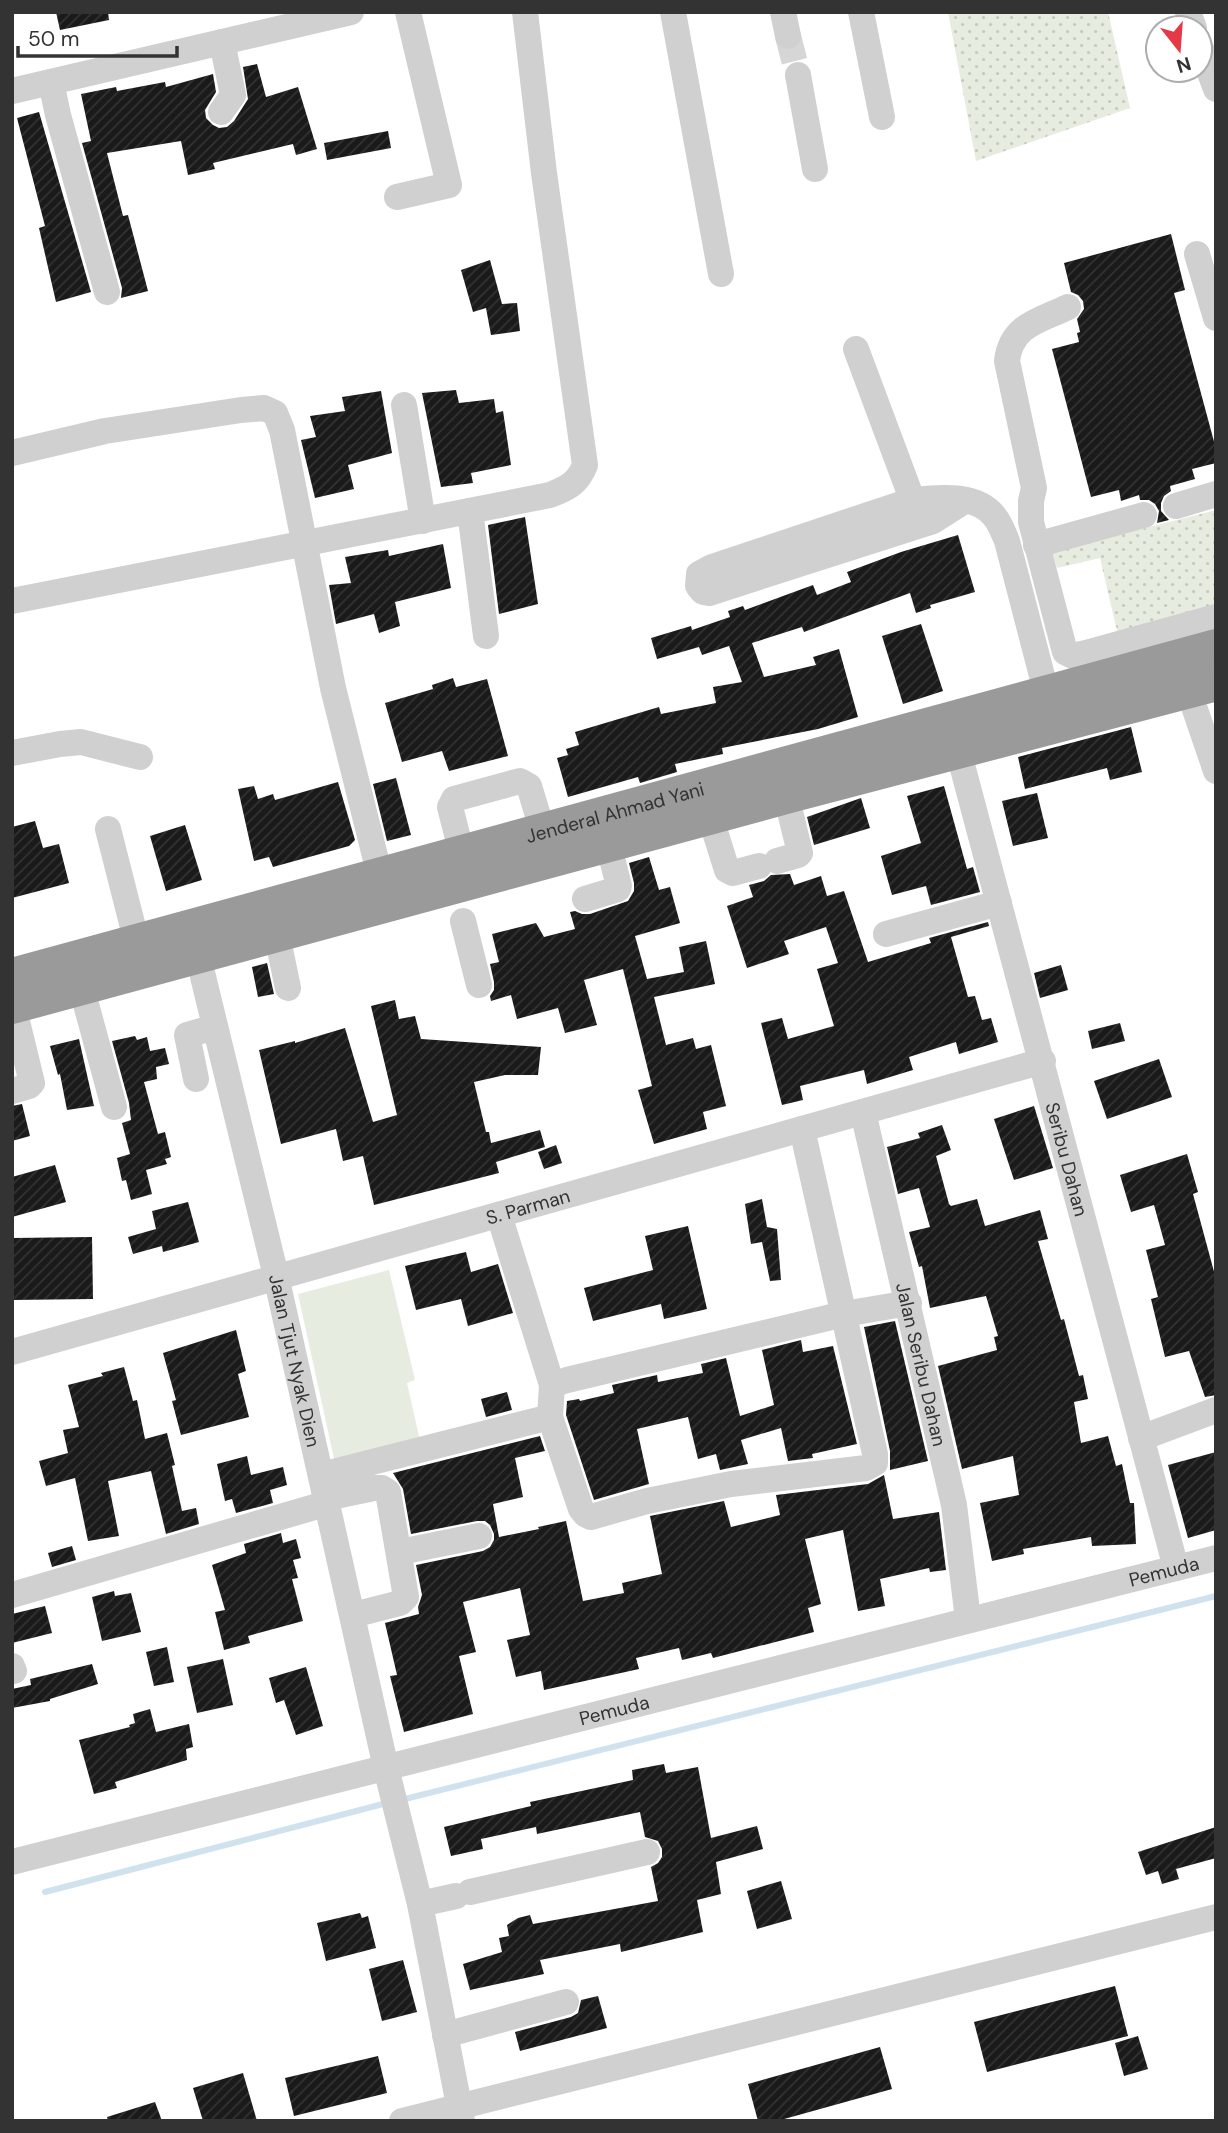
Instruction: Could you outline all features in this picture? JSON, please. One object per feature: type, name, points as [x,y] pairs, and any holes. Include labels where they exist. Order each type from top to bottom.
[{"type":"highway","name":"Jenderal Ahmad Yani","points":[[13,1005],[786,795],[954,735],[1063,680],[1216,648]]},
{"type":"highway","name":"Jenderal Ahmad Yani","points":[[12,977],[380,876],[458,886],[542,832],[954,735],[1202,686]]},
{"type":"street","points":[[12,91],[322,16],[351,12]]},
{"type":"street","points":[[397,197],[449,185],[408,12]]},
{"type":"street","points":[[12,601],[550,495],[568,488],[580,478],[585,465],[544,173],[525,12]]},
{"type":"street","points":[[673,12],[721,274]]},
{"type":"street","points":[[861,12],[882,117]]},
{"type":"street","points":[[221,112],[233,95],[222,42]]},
{"type":"street","points":[[798,75],[815,169]]},
{"type":"street","points":[[51,82],[107,292]]},
{"type":"street","points":[[1197,254],[1216,318]]},
{"type":"street","points":[[1063,680],[1065,652],[1031,522],[1034,488],[1007,361],[1009,345],[1017,333],[1068,307]]},
{"type":"street","points":[[856,349],[922,525]]},
{"type":"street","points":[[404,405],[423,521]]},
{"type":"street","points":[[12,453],[105,431],[241,410],[264,408],[275,413],[282,430],[333,688],[380,876]]},
{"type":"street","points":[[1175,506],[1216,494]]},
{"type":"street","points":[[966,500],[922,525],[709,593],[703,592],[698,586],[699,574],[712,567],[913,500],[966,500],[984,505],[997,520],[1063,680]]},
{"type":"street","points":[[470,511],[486,636]]},
{"type":"street","points":[[1036,545],[1144,514]]},
{"type":"street","points":[[1063,680],[1216,617]]},
{"type":"street","points":[[1202,686],[1216,771]]},
{"type":"street","name":"Seribu Dahan","points":[[954,735],[1176,1568]]},
{"type":"street","points":[[12,753],[81,742],[141,757]]},
{"type":"street","points":[[479,985],[458,886],[450,807],[454,799],[520,781],[529,786],[542,832]]},
{"type":"street","points":[[710,816],[727,870],[733,873],[768,864],[798,855],[800,852],[786,795]]},
{"type":"street","points":[[108,829],[137,943]]},
{"type":"street","points":[[585,899],[618,889],[620,886],[608,844]]},
{"type":"street","points":[[886,934],[999,903]]},
{"type":"street","points":[[277,934],[288,988]]},
{"type":"street","name":"Jalan Tjut Nyak Dien","points":[[198,956],[276,1276],[386,1768],[420,1905],[460,2113]]},
{"type":"street","points":[[81,986],[114,1107]]},
{"type":"street","points":[[12,1091],[32,1083],[13,1005]]},
{"type":"street","points":[[196,1079],[187,1035],[215,1027]]},
{"type":"street","name":"S. Parman","points":[[12,1352],[1043,1061]]},
{"type":"street","name":"Jalan Seribu Dahan","points":[[863,1112],[954,1504],[968,1619]]},
{"type":"street","points":[[499,1215],[552,1385],[550,1417],[581,1509],[591,1517],[646,1501],[730,1484],[866,1468],[875,1463],[875,1454],[802,1129]]},
{"type":"street","points":[[552,1385],[844,1314],[909,1303]]},
{"type":"street","points":[[1141,1438],[1216,1410]]},
{"type":"street","points":[[12,1595],[550,1417]]},
{"type":"street","points":[[324,1492],[374,1488],[388,1492],[406,1597],[400,1603],[353,1615]]},
{"type":"street","points":[[400,1552],[479,1536]]},
{"type":"street","name":"Pemuda","points":[[12,1862],[1216,1558]]},
{"type":"street","points":[[420,1905],[647,1852]]},
{"type":"street","points":[[402,2121],[460,2113],[1216,1917]]},
{"type":"street","points":[[445,2035],[566,2002]]},
{"type":"shaded area","points":[[948,12],[1108,12],[1130,108],[976,161]]},
{"type":"shaded area","points":[[1216,510],[1216,609],[1118,635],[1100,558],[1057,568],[1052,552]]},
{"type":"shaded area","points":[[389,1270],[415,1380],[407,1383],[420,1441],[335,1463],[298,1294]]},
{"type":"building","points":[[56,12],[108,12],[109,20],[60,30]]},
{"type":"building","points":[[257,64],[266,97],[298,87],[317,149],[296,155],[293,144],[213,163],[215,169],[188,175],[181,141],[107,153],[123,216],[128,215],[148,291],[121,298],[122,288],[82,143],[91,141],[81,94],[116,87],[117,91],[165,82],[166,87],[213,74],[216,92],[205,110],[206,118],[219,128],[227,127],[248,99],[243,67]]},
{"type":"building","points":[[39,112],[91,292],[56,302],[39,228],[45,226],[17,118]]},
{"type":"building","points":[[388,131],[391,148],[327,160],[324,143]]},
{"type":"building","points":[[1171,234],[1185,290],[1174,293],[1216,449],[1216,463],[1192,469],[1195,479],[1170,486],[1171,491],[1164,496],[1161,503],[1161,511],[1169,520],[1157,523],[1159,511],[1155,504],[1149,500],[1140,500],[1139,495],[1121,501],[1119,490],[1091,497],[1052,349],[1079,342],[1077,319],[1084,309],[1083,301],[1071,292],[1064,263]]},
{"type":"building","points":[[490,260],[502,304],[517,303],[520,331],[491,335],[486,308],[473,312],[461,270]]},
{"type":"building","points":[[456,390],[459,403],[494,399],[496,413],[503,411],[511,465],[471,473],[473,483],[441,487],[422,393]]},
{"type":"building","points":[[381,391],[392,453],[348,465],[354,489],[315,498],[301,440],[316,437],[310,416],[345,411],[342,397]]},
{"type":"building","points":[[525,517],[538,604],[499,614],[488,525]]},
{"type":"building","points":[[958,535],[975,592],[930,605],[931,608],[916,613],[910,593],[804,632],[802,627],[752,643],[764,677],[816,665],[813,657],[839,649],[858,717],[818,729],[722,748],[723,754],[675,764],[677,772],[640,783],[638,777],[568,797],[557,758],[568,755],[566,749],[579,745],[575,732],[659,707],[661,714],[716,703],[713,687],[742,682],[729,646],[702,655],[699,647],[657,659],[651,638],[691,626],[692,630],[730,617],[728,611],[743,606],[745,610],[813,585],[817,595],[851,582],[847,572]]},
{"type":"building","points":[[443,544],[451,588],[395,602],[400,626],[379,633],[374,614],[336,624],[329,585],[351,583],[345,557],[388,550],[389,556]]},
{"type":"building","points":[[921,624],[943,691],[903,704],[882,636]]},
{"type":"building","points":[[453,678],[456,687],[487,679],[508,756],[449,771],[442,751],[402,762],[385,703],[433,689],[432,685]]},
{"type":"building","points":[[1131,727],[1142,772],[1110,780],[1107,768],[1025,789],[1018,757]]},
{"type":"building","points":[[396,778],[411,835],[387,841],[373,784]]},
{"type":"building","points":[[338,782],[355,840],[349,846],[273,867],[269,857],[254,861],[238,789],[254,786],[258,799],[273,794],[275,800]]},
{"type":"building","points":[[944,786],[967,869],[973,867],[980,892],[931,905],[926,886],[892,895],[881,856],[921,843],[907,796]]},
{"type":"building","points":[[1037,793],[1048,838],[1013,846],[1002,801]]},
{"type":"building","points":[[861,798],[870,828],[814,845],[807,817]]},
{"type":"building","points":[[35,821],[43,848],[59,844],[69,883],[12,898],[12,827]]},
{"type":"building","points":[[185,825],[202,880],[166,891],[150,836]]},
{"type":"building","points":[[649,857],[659,890],[670,887],[680,923],[635,936],[647,979],[684,972],[679,947],[706,941],[715,984],[654,997],[666,1045],[693,1038],[696,1049],[711,1045],[726,1106],[703,1112],[707,1129],[654,1144],[638,1090],[652,1086],[623,969],[584,980],[597,1025],[565,1033],[558,1008],[517,1019],[511,995],[491,1001],[490,996],[494,990],[494,982],[490,964],[499,962],[492,934],[536,923],[544,937],[575,929],[570,912],[590,914],[628,901],[634,891],[629,863]]},
{"type":"building","points":[[790,874],[794,885],[821,876],[827,896],[844,891],[868,962],[931,943],[929,938],[988,922],[989,926],[951,937],[968,997],[975,996],[982,1020],[991,1018],[998,1042],[959,1054],[956,1042],[909,1057],[913,1070],[867,1084],[864,1070],[800,1086],[803,1100],[782,1105],[761,1023],[782,1018],[788,1039],[834,1026],[817,969],[838,963],[826,927],[784,941],[789,954],[747,968],[727,906],[753,897],[749,885],[764,881],[771,875]]},
{"type":"building","points":[[267,963],[274,994],[258,997],[252,967]]},
{"type":"building","points":[[1061,965],[1068,990],[1040,998],[1034,973]]},
{"type":"building","points":[[395,1000],[399,1019],[415,1016],[421,1039],[541,1047],[538,1075],[505,1075],[474,1082],[491,1143],[540,1130],[545,1147],[496,1162],[499,1173],[374,1205],[363,1156],[343,1161],[336,1129],[281,1144],[259,1050],[295,1043],[345,1028],[373,1122],[397,1115],[371,1006]]},
{"type":"building","points":[[1120,1023],[1125,1041],[1092,1049],[1088,1031]]},
{"type":"building","points":[[135,1036],[137,1040],[147,1037],[150,1051],[165,1048],[169,1064],[156,1067],[157,1079],[144,1082],[158,1134],[165,1132],[171,1157],[165,1159],[167,1164],[146,1170],[152,1194],[131,1200],[126,1180],[122,1181],[117,1158],[130,1154],[122,1123],[131,1120],[129,1103],[112,1041]]},
{"type":"building","points":[[79,1039],[94,1106],[67,1110],[60,1074],[58,1075],[50,1046]]},
{"type":"building","points":[[1159,1059],[1172,1097],[1107,1119],[1094,1081]]},
{"type":"building","points":[[22,1104],[30,1136],[12,1141],[12,1106]]},
{"type":"building","points":[[1034,1106],[1053,1168],[1014,1180],[994,1119]]},
{"type":"building","points":[[942,1125],[951,1150],[936,1156],[951,1206],[977,1199],[985,1226],[1040,1210],[1048,1239],[1038,1241],[1061,1320],[1064,1319],[1079,1376],[1083,1375],[1088,1399],[1074,1402],[1081,1443],[1108,1436],[1116,1466],[1122,1464],[1130,1503],[1134,1503],[1136,1544],[1092,1546],[1091,1537],[1023,1549],[1024,1554],[992,1561],[980,1503],[1019,1495],[1013,1456],[962,1469],[938,1366],[997,1350],[994,1337],[998,1336],[986,1296],[930,1308],[922,1266],[919,1267],[909,1232],[930,1227],[919,1188],[898,1194],[887,1147],[920,1138],[918,1133]]},
{"type":"building","points":[[556,1145],[562,1163],[544,1169],[538,1152]]},
{"type":"building","points":[[1187,1154],[1198,1192],[1193,1194],[1216,1279],[1216,1395],[1205,1397],[1189,1351],[1165,1357],[1151,1299],[1158,1297],[1146,1250],[1165,1245],[1154,1205],[1131,1212],[1120,1175]]},
{"type":"building","points":[[55,1165],[66,1202],[12,1217],[12,1177]]},
{"type":"building","points":[[762,1199],[767,1227],[777,1229],[781,1280],[770,1281],[762,1242],[751,1244],[745,1204]]},
{"type":"building","points":[[188,1202],[199,1242],[163,1252],[162,1246],[133,1254],[128,1237],[156,1229],[152,1211]]},
{"type":"building","points":[[688,1226],[707,1309],[664,1319],[661,1304],[593,1321],[584,1288],[653,1270],[645,1236]]},
{"type":"building","points":[[92,1237],[93,1299],[12,1300],[12,1238]]},
{"type":"building","points":[[466,1252],[471,1272],[498,1264],[513,1313],[468,1326],[461,1299],[416,1310],[405,1266]]},
{"type":"building","points":[[895,1321],[928,1461],[890,1470],[890,1451],[864,1327]]},
{"type":"building","points":[[236,1330],[246,1371],[238,1374],[249,1417],[181,1435],[172,1401],[176,1400],[163,1353]]},
{"type":"building","points":[[801,1340],[803,1352],[833,1346],[857,1444],[812,1454],[813,1458],[788,1461],[781,1428],[741,1440],[748,1464],[720,1470],[716,1454],[698,1459],[688,1417],[637,1429],[649,1484],[594,1500],[566,1415],[567,1401],[580,1401],[614,1393],[612,1385],[657,1375],[658,1382],[703,1373],[701,1364],[726,1358],[740,1416],[774,1405],[762,1350]]},
{"type":"building","points":[[124,1367],[133,1401],[137,1400],[145,1439],[167,1433],[182,1511],[196,1508],[199,1524],[166,1534],[151,1471],[108,1481],[119,1536],[88,1541],[75,1478],[46,1486],[39,1461],[68,1453],[63,1430],[79,1427],[68,1385],[103,1376],[101,1373]]},
{"type":"building","points":[[507,1392],[512,1410],[486,1417],[481,1399]]},
{"type":"building","points":[[540,1436],[545,1451],[515,1458],[523,1497],[493,1504],[499,1537],[566,1521],[583,1601],[624,1593],[622,1583],[662,1574],[650,1516],[724,1501],[731,1527],[780,1515],[776,1495],[868,1484],[884,1475],[893,1519],[939,1512],[946,1570],[930,1572],[929,1568],[880,1579],[885,1606],[858,1611],[843,1530],[805,1539],[821,1604],[808,1608],[814,1632],[713,1658],[711,1653],[682,1660],[679,1648],[636,1658],[639,1669],[544,1690],[541,1671],[516,1677],[507,1640],[530,1635],[520,1588],[463,1602],[476,1652],[459,1656],[473,1714],[404,1732],[390,1676],[397,1675],[385,1623],[419,1614],[422,1595],[416,1565],[483,1551],[490,1547],[494,1534],[485,1521],[477,1521],[411,1534],[403,1489],[393,1473]]},
{"type":"building","points":[[1216,1452],[1216,1530],[1188,1538],[1168,1465]]},
{"type":"building","points":[[247,1456],[251,1475],[283,1467],[287,1485],[270,1490],[273,1503],[236,1513],[232,1499],[225,1501],[217,1464]]},
{"type":"building","points":[[281,1533],[283,1543],[296,1539],[301,1558],[293,1560],[298,1578],[292,1579],[303,1621],[248,1636],[250,1643],[224,1650],[215,1612],[225,1610],[212,1565],[246,1553],[244,1544]]},
{"type":"building","points":[[72,1546],[76,1560],[52,1567],[48,1553]]},
{"type":"building","points":[[114,1591],[115,1596],[131,1593],[141,1632],[102,1641],[92,1597]]},
{"type":"building","points":[[45,1606],[52,1633],[12,1643],[12,1614]]},
{"type":"building","points":[[167,1647],[174,1682],[154,1686],[146,1652]]},
{"type":"building","points":[[223,1659],[233,1705],[197,1713],[187,1667]]},
{"type":"building","points":[[92,1664],[98,1684],[50,1701],[12,1708],[12,1689],[31,1685],[30,1679]]},
{"type":"building","points":[[306,1667],[323,1726],[296,1735],[284,1700],[276,1703],[269,1678]]},
{"type":"building","points":[[150,1709],[156,1732],[189,1724],[193,1747],[186,1749],[187,1760],[115,1782],[117,1788],[94,1794],[79,1740],[130,1727],[129,1725],[135,1723],[133,1714]]},
{"type":"building","points":[[664,1764],[666,1773],[698,1767],[711,1838],[757,1826],[763,1849],[716,1862],[721,1894],[697,1900],[703,1932],[621,1952],[620,1944],[540,1960],[544,1974],[470,1990],[463,1964],[502,1952],[499,1938],[509,1936],[507,1925],[518,1918],[530,1915],[533,1924],[658,1901],[651,1867],[662,1857],[662,1849],[658,1841],[645,1837],[640,1812],[537,1834],[536,1827],[481,1839],[483,1849],[451,1856],[444,1827],[531,1806],[530,1802],[633,1780],[632,1770]]},
{"type":"building","points":[[1216,1827],[1216,1858],[1176,1869],[1179,1879],[1162,1884],[1158,1871],[1146,1875],[1138,1852]]},
{"type":"building","points":[[781,1881],[792,1919],[757,1929],[747,1891]]},
{"type":"building","points":[[360,1913],[362,1918],[368,1916],[376,1948],[326,1961],[317,1923]]},
{"type":"building","points":[[403,1960],[417,2012],[382,2021],[369,1969]]},
{"type":"building","points":[[1115,1986],[1128,2036],[987,2072],[974,2022]]},
{"type":"building","points":[[598,1996],[607,2028],[520,2051],[515,2032],[571,2017],[578,2013],[581,2000]]},
{"type":"building","points":[[1138,2036],[1148,2069],[1124,2076],[1115,2043]]},
{"type":"building","points":[[880,2047],[892,2089],[777,2121],[758,2121],[748,2084]]},
{"type":"building","points":[[378,2056],[387,2093],[294,2116],[285,2078]]},
{"type":"building","points":[[243,2073],[257,2121],[203,2121],[193,2088]]},
{"type":"building","points":[[155,2102],[162,2121],[108,2121],[107,2117]]},
{"type":"waterway","points":[[405,1799],[1216,1596]]},
{"type":"waterway","points":[[45,1892],[383,1804]]},
{"type":"tunnel","points":[[788,36],[798,75]]}]
